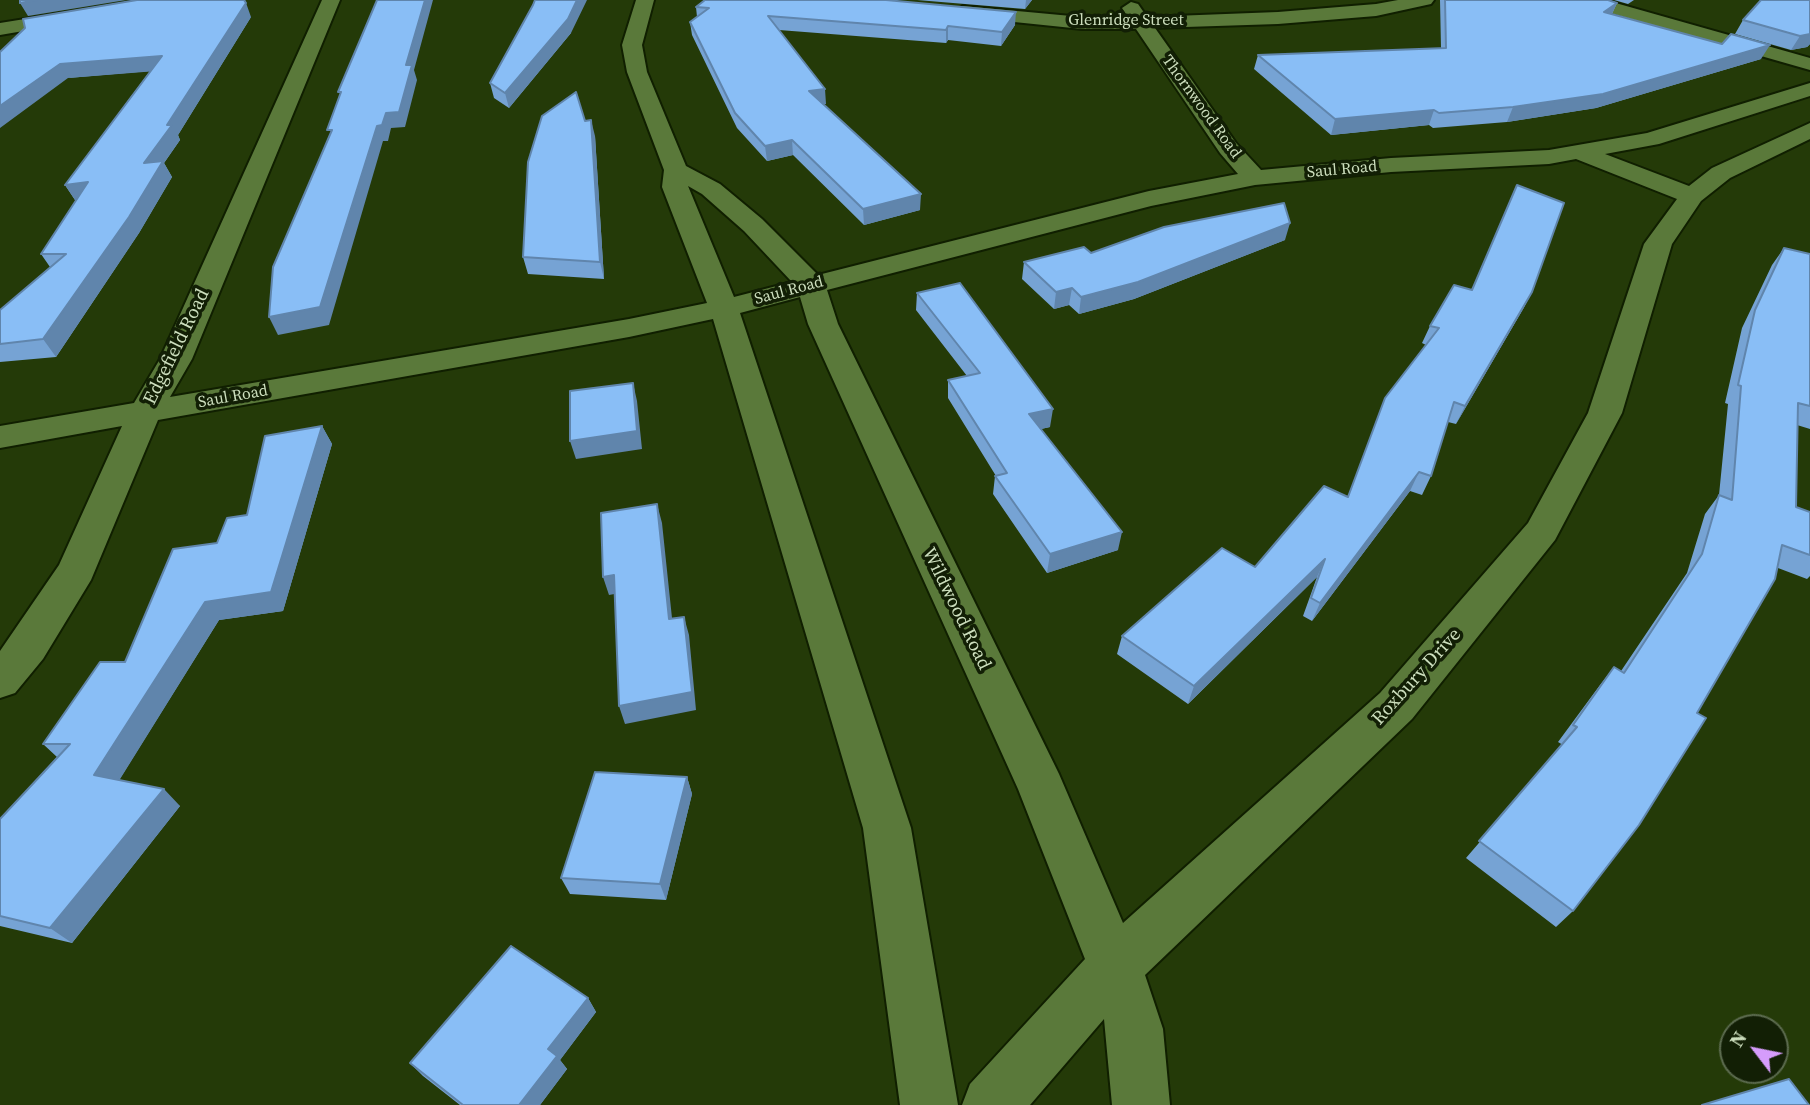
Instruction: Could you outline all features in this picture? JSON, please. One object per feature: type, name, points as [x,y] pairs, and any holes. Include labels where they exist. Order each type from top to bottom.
[{"type":"street","points":[[0,29],[176,0]]},
{"type":"street","name":"Edgefield Road","points":[[0,681],[28,646],[77,570],[145,412],[176,359],[331,0]]},
{"type":"street","points":[[645,0],[632,45],[637,72],[676,170],[675,187],[724,308],[887,828],[929,1105]]},
{"type":"street","name":"Thornwood Road","points":[[1125,0],[1228,148],[1255,178]]},
{"type":"street","name":"Glenridge Street","points":[[947,11],[1082,23],[1142,23],[1351,12],[1425,0]]},
{"type":"street","points":[[1584,0],[1810,64]]},
{"type":"street","name":"Saul Road","points":[[0,437],[629,328],[724,308],[1149,199],[1255,178],[1391,165],[1549,158],[1651,139],[1810,89]]},
{"type":"street","points":[[1578,152],[1692,196],[1721,173],[1810,130]]},
{"type":"street","name":"Wildwood Road","points":[[676,170],[711,189],[753,225],[811,285],[823,324],[1042,789],[1115,966],[1135,1029],[1141,1105]]},
{"type":"street","name":"Roxbury Drive","points":[[991,1105],[1115,966],[1396,706],[1542,531],[1605,412],[1658,244],[1692,196]]},
{"type":"building","points":[[137,0],[244,0],[246,3],[167,125],[172,125],[144,163],[163,161],[129,217],[43,339],[0,344],[0,310],[66,254],[41,254],[88,182],[65,185],[162,56],[60,64],[0,106],[0,52],[25,28],[23,19]]},
{"type":"building","points":[[377,0],[425,0],[406,65],[412,65],[399,112],[386,113],[382,125],[377,126],[320,307],[269,317],[273,267],[332,130],[327,130],[341,92],[338,92]]},
{"type":"building","points":[[535,0],[577,0],[568,19],[505,93],[490,83]]},
{"type":"building","points":[[705,0],[886,0],[1016,12],[1002,32],[948,26],[946,30],[768,16],[825,89],[809,91],[921,194],[863,209],[792,140],[765,146],[735,113],[690,22],[709,8],[696,7]]},
{"type":"building","points":[[1445,0],[1608,0],[1617,3],[1604,12],[1722,44],[1731,34],[1770,45],[1603,94],[1513,107],[1439,113],[1434,110],[1335,119],[1258,55],[1446,48]]},
{"type":"building","points":[[1761,0],[1810,0],[1810,34],[1800,36],[1743,20]]},
{"type":"building","points":[[576,92],[585,121],[591,120],[600,262],[523,257],[528,162],[542,116]]},
{"type":"building","points":[[1517,185],[1564,203],[1532,292],[1465,406],[1454,402],[1431,476],[1419,472],[1320,603],[1311,598],[1325,559],[1194,686],[1122,636],[1222,548],[1255,567],[1324,486],[1348,497],[1385,398],[1439,328],[1430,326],[1454,285],[1472,290]]},
{"type":"building","points":[[1284,203],[1290,223],[1138,282],[1081,297],[1072,288],[1056,292],[1024,262],[1084,247],[1091,253],[1164,227]]},
{"type":"building","points":[[1784,248],[1810,254],[1810,406],[1798,403],[1796,507],[1810,512],[1810,555],[1782,545],[1775,579],[1697,713],[1706,718],[1639,825],[1573,911],[1479,841],[1577,727],[1573,725],[1614,667],[1624,673],[1702,554],[1719,495],[1732,500],[1741,386],[1738,385],[1755,310]]},
{"type":"building","points":[[960,283],[1053,409],[1029,414],[1122,532],[1050,554],[995,476],[1007,473],[948,380],[980,373],[917,293]]},
{"type":"building","points":[[633,383],[637,431],[570,441],[570,391]]},
{"type":"building","points":[[322,426],[271,592],[205,602],[94,775],[164,789],[50,928],[0,916],[0,819],[70,744],[43,744],[100,662],[125,662],[173,549],[217,543],[227,518],[247,515],[265,436]]},
{"type":"building","points":[[657,504],[669,619],[684,617],[692,692],[619,706],[614,575],[603,577],[601,513]]},
{"type":"building","points":[[595,772],[687,777],[660,884],[561,878]]},
{"type":"building","points":[[511,946],[588,998],[548,1049],[557,1056],[519,1105],[463,1105],[410,1063]]},
{"type":"building","points":[[1789,1079],[1809,1105],[1702,1105],[1772,1084],[1789,1084]]}]
